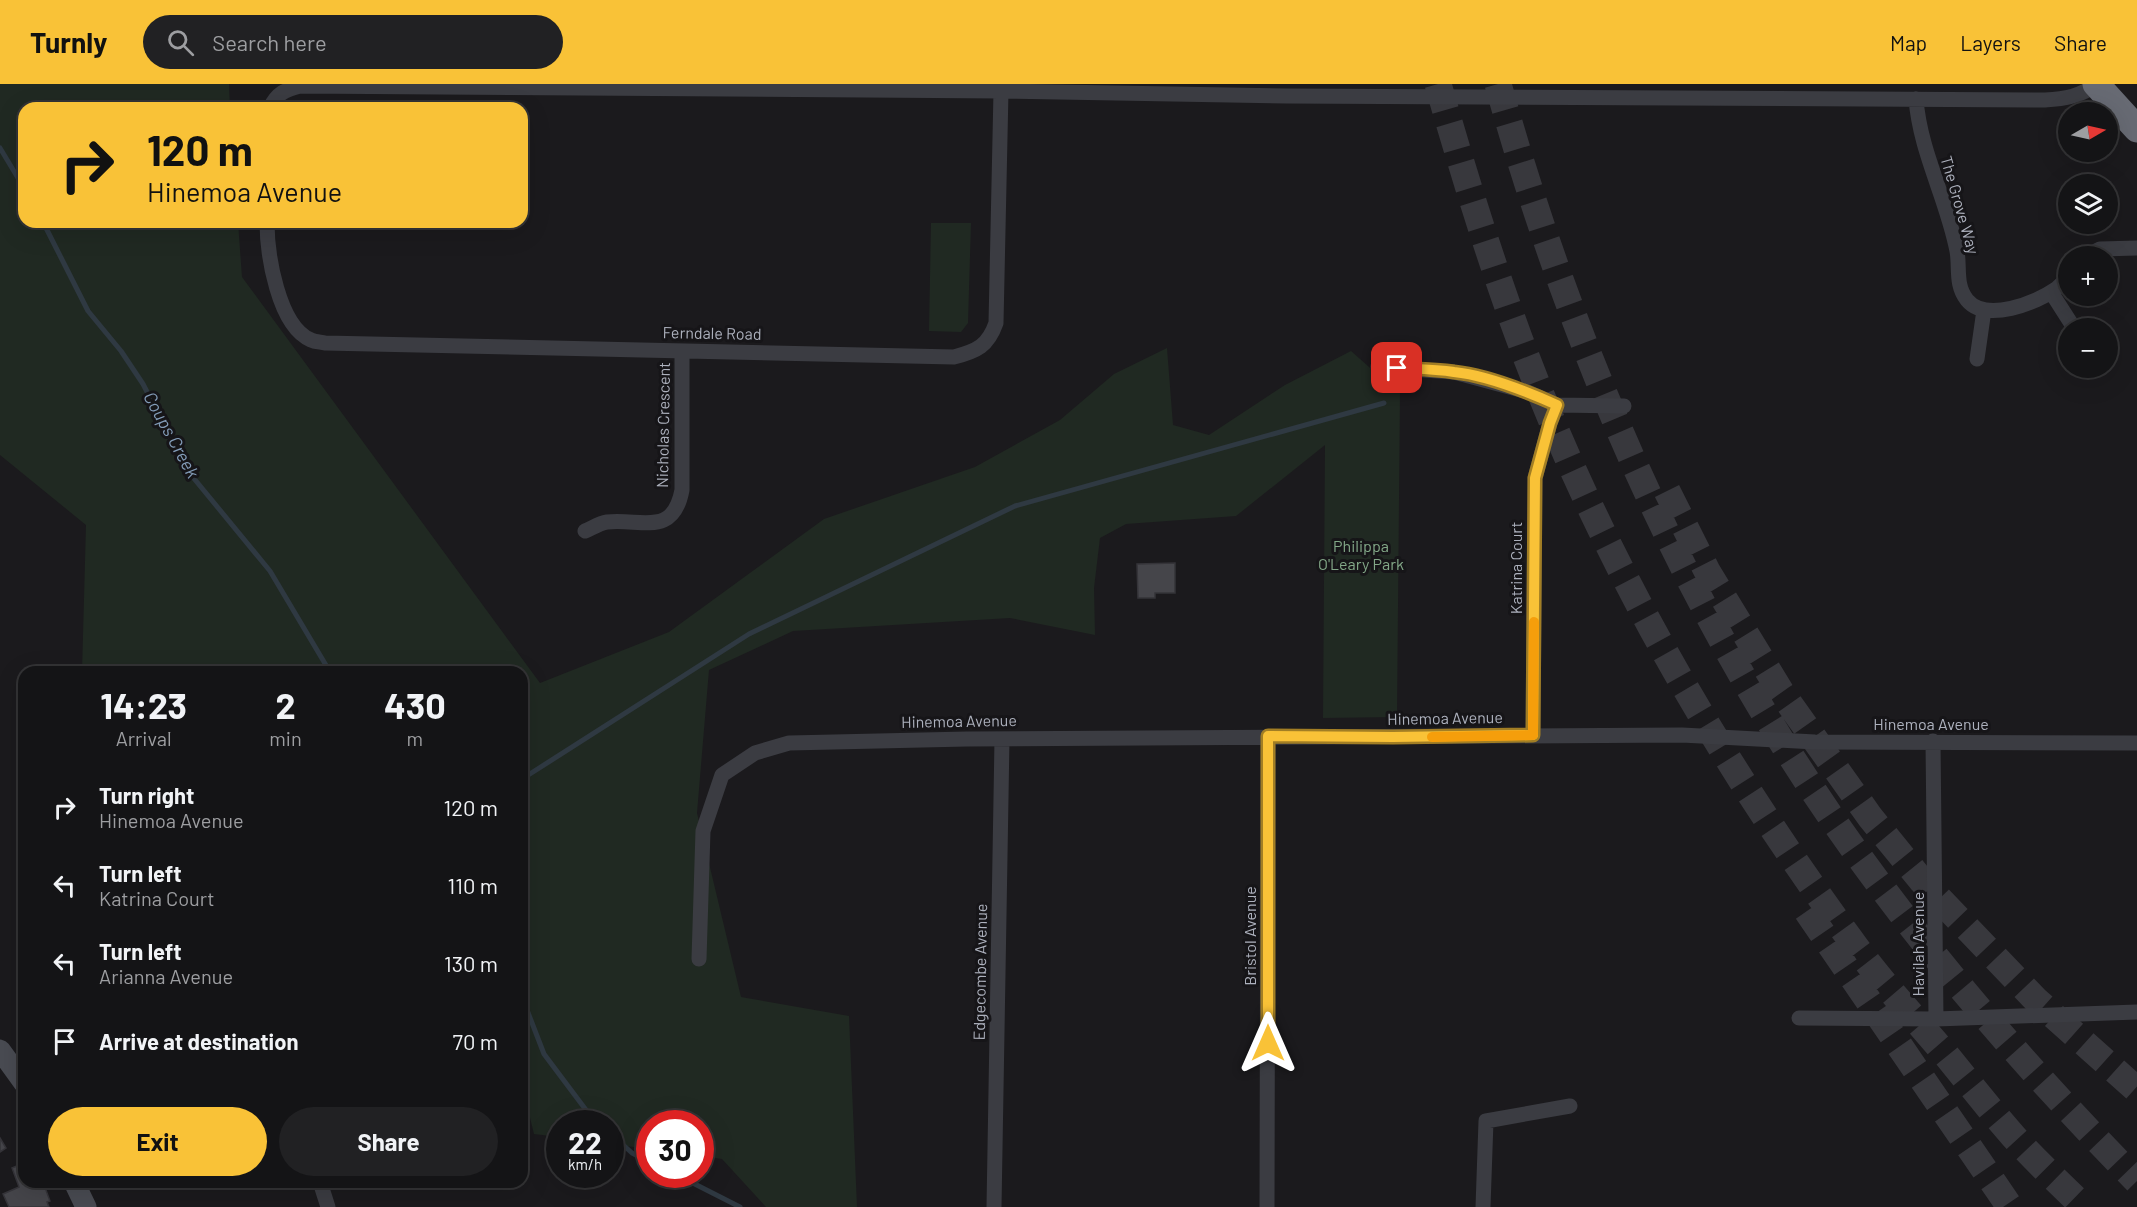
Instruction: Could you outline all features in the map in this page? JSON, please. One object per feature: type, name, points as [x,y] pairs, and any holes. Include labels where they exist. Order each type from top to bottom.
[{"type":"highway","points":[[2096,84],[2137,129]]},
{"type":"main road","points":[[0,1050],[18,1075]]},
{"type":"main road","points":[[77,1188],[86,1207]]},
{"type":"street","points":[[273,102],[275,97],[285,90],[298,85],[1001,91],[1287,96],[2058,99],[2084,93],[2096,84]]},
{"type":"street","name":"Ferndale Road","points":[[267,228],[268,258],[273,280],[292,321],[301,333],[312,340],[340,344],[954,357],[969,353],[981,346],[991,337],[996,323],[1001,91]]},
{"type":"street","name":"The Grove Way","points":[[1916,99],[1923,142],[1957,251],[1959,285],[1968,302],[1984,309]]},
{"type":"street","points":[[2118,249],[2137,248]]},
{"type":"street","points":[[1977,359],[1984,309],[2001,310],[2030,303],[2058,288]]},
{"type":"street","points":[[2051,292],[2068,318]]},
{"type":"street","name":"Nicholas Crescent","points":[[585,531],[606,522],[663,521],[672,514],[679,502],[682,351]]},
{"type":"street","points":[[1378,367],[1454,372],[1528,392],[1557,405],[1624,406]]},
{"type":"street","name":"Katrina Court","points":[[1533,735],[1534,488],[1544,444],[1557,405]]},
{"type":"street","name":"Hinemoa Avenue","points":[[699,959],[703,831],[722,775],[755,753],[789,743],[1002,738],[1682,735],[1815,741],[2137,743]]},
{"type":"street","name":"Bristol Avenue","points":[[1267,1207],[1268,736]]},
{"type":"street","name":"Edgecombe Avenue","points":[[994,1207],[1002,738]]},
{"type":"street","name":"Havilah Avenue","points":[[1933,741],[1936,1019],[2137,1012]]},
{"type":"street","points":[[1799,1018],[1936,1019]]},
{"type":"street","points":[[1483,1207],[1486,1121],[1570,1106]]},
{"type":"street","points":[[322,1188],[328,1207]]},
{"type":"green space","points":[[0,84],[229,84],[230,102],[18,102],[18,228],[238,228],[242,277],[528,666],[82,666],[86,525],[0,455]]},
{"type":"green space","points":[[931,223],[971,223],[968,323],[961,332],[929,331]]},
{"type":"green space","name":"Philippa O'Leary Park","points":[[1167,348],[1173,425],[1209,435],[1285,385],[1351,351],[1395,390],[1393,392],[1400,392],[1397,717],[1323,718],[1325,445],[1236,516],[1126,524],[1100,538],[1094,588],[1095,635],[1010,618],[793,631],[709,670],[697,813],[741,997],[849,1016],[857,1207],[766,1207],[722,1159],[714,1158],[714,1110],[636,1110],[636,1147],[624,1146],[624,1110],[546,1110],[546,1135],[534,1134],[528,1110],[528,667],[540,683],[669,632],[824,519],[975,467],[1060,420],[1114,374]]},
{"type":"building","points":[[1175,563],[1175,593],[1155,593],[1155,598],[1138,598],[1137,564]]},
{"type":"building","points":[[0,1138],[6,1148],[0,1152]]},
{"type":"building","points":[[18,1166],[18,1184],[12,1168]]},
{"type":"building","points":[[18,1187],[45,1188],[50,1201],[47,1202],[49,1207],[9,1207],[3,1194]]},
{"type":"waterway","name":"Coups Creek","points":[[0,148],[18,178]]},
{"type":"waterway","name":"Coups Creek","points":[[46,228],[88,311],[121,351],[143,384],[187,470],[270,571],[326,666]]},
{"type":"waterway","points":[[528,775],[749,634],[1015,506],[1384,403]]},
{"type":"waterway","name":"Coups Creek","points":[[528,1013],[544,1054],[586,1110]]},
{"type":"waterway","name":"Coups Creek","points":[[624,1146],[636,1155]]},
{"type":"waterway","name":"Coups Creek","points":[[703,1188],[740,1207]]},
{"type":"tunnel","points":[[1438,84],[1496,273],[1550,416],[1584,495],[1663,649],[1752,797],[1861,954],[2014,1137],[2084,1207]]},
{"type":"tunnel","points":[[1498,84],[1529,189],[1565,292],[1605,395],[1649,496],[1698,594],[1751,690],[1809,783],[1871,873],[1933,954],[1999,1032],[2137,1181]]},
{"type":"tunnel","points":[[1667,491],[1707,571],[1781,692],[1870,817],[1922,881],[2036,1000],[2137,1090]]},
{"type":"tunnel","points":[[1807,911],[2010,1207]]},
{"type":"slow traffic","points":[[1432,737],[1533,735],[1534,622]]},
{"type":"route","points":[[1268,1043],[1268,736],[1533,735],[1535,478],[1557,405],[1528,392],[1467,374],[1397,368]]}]
